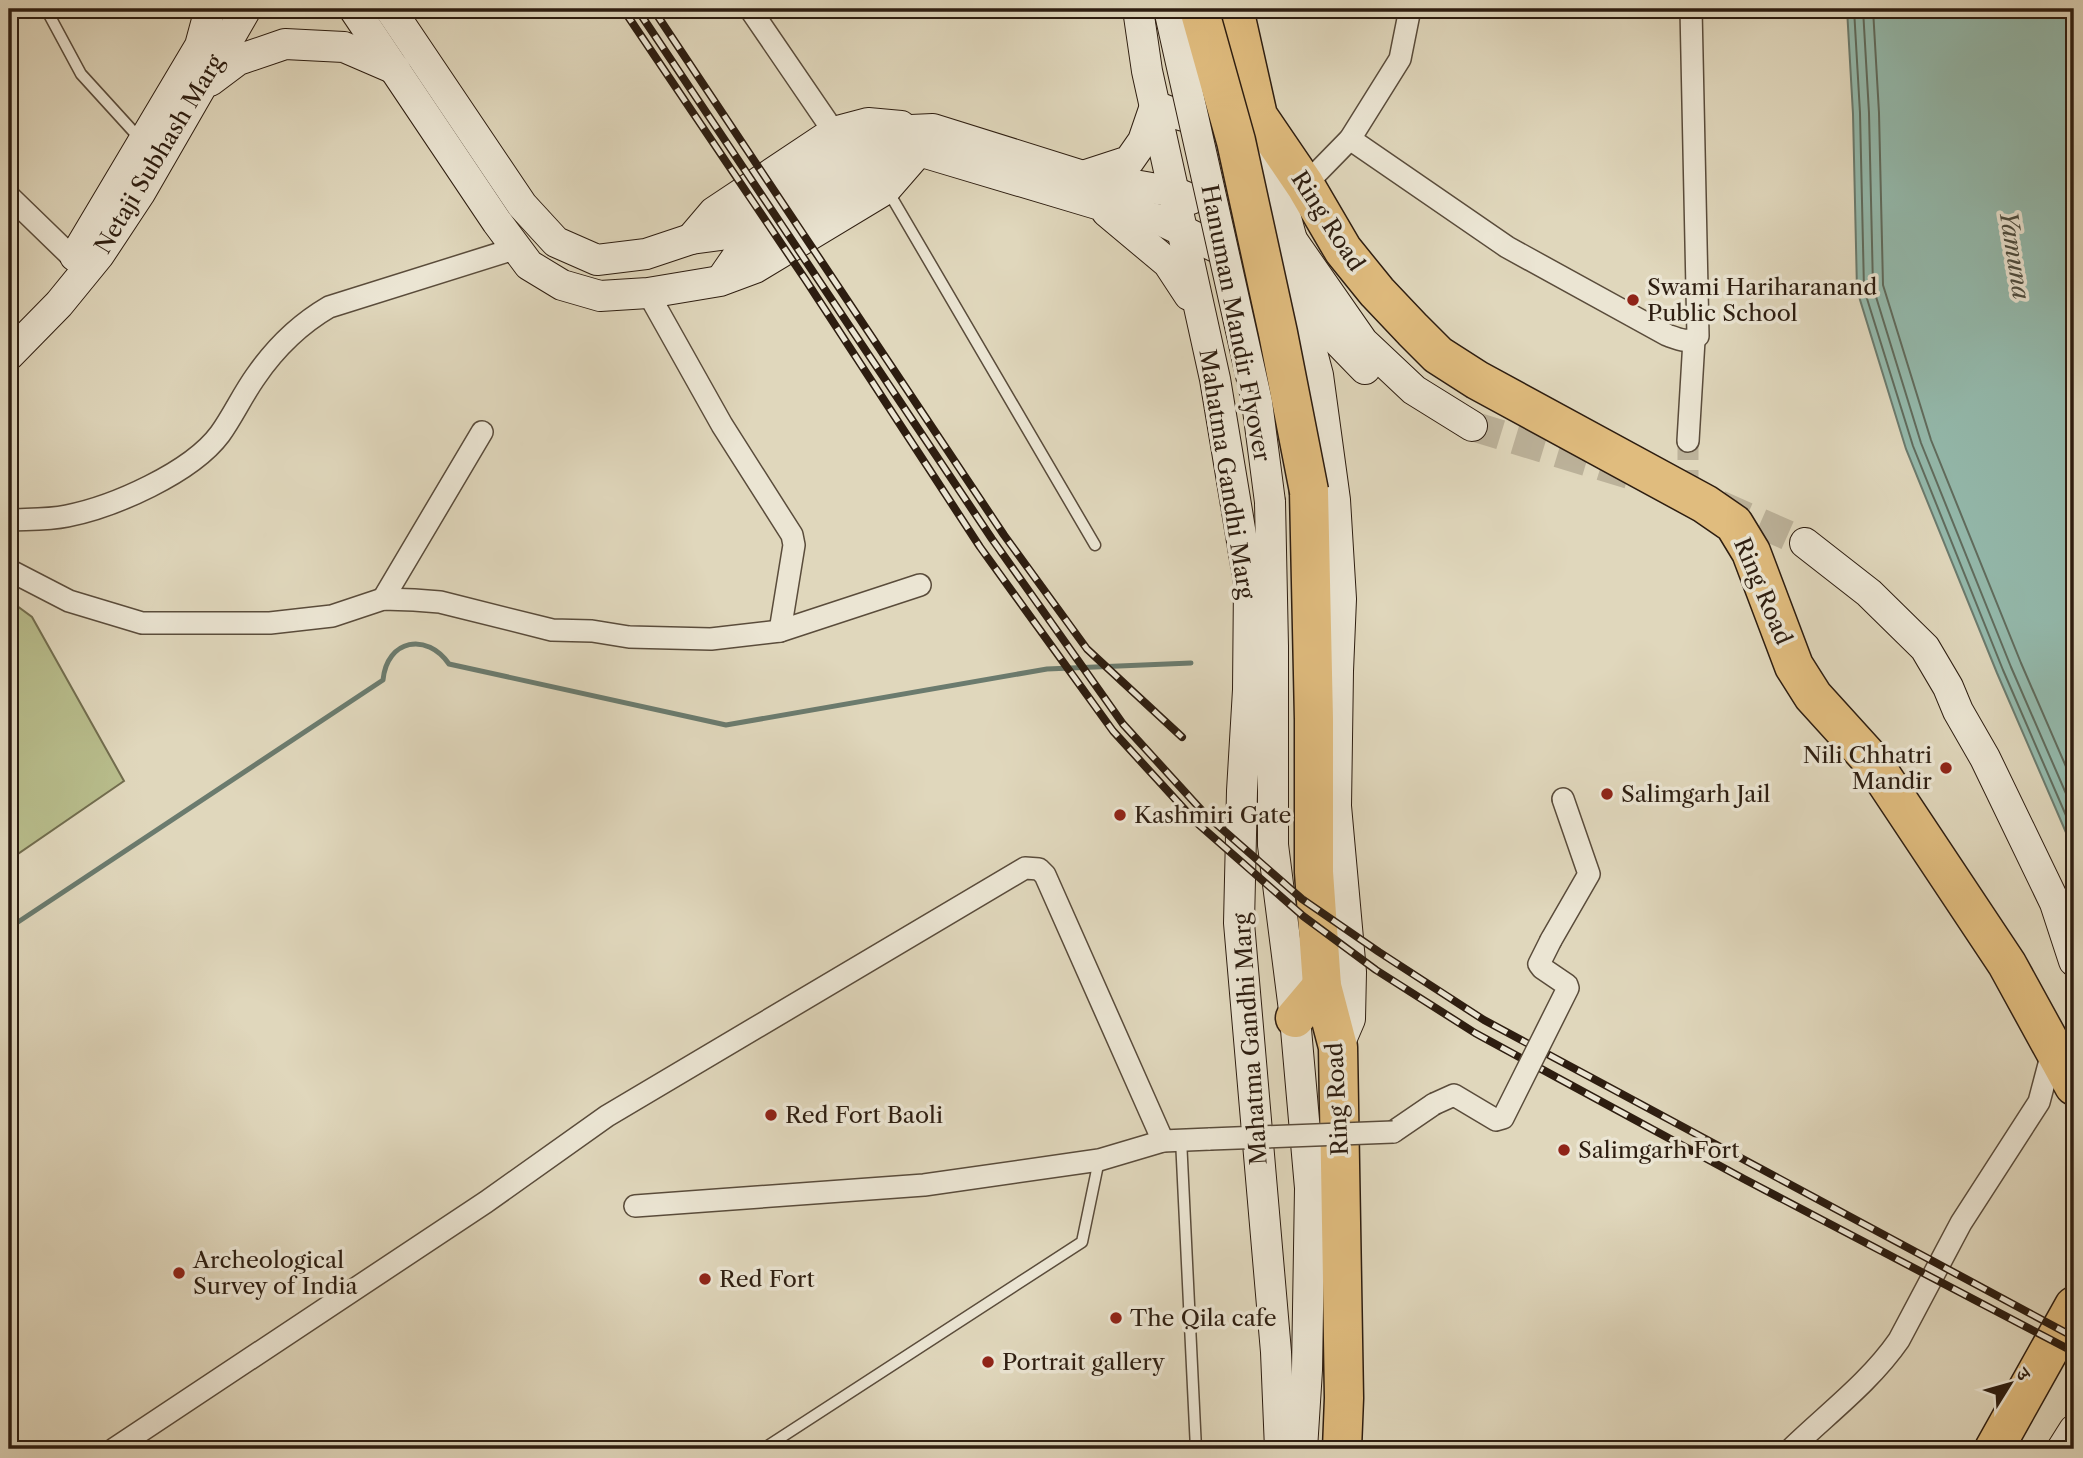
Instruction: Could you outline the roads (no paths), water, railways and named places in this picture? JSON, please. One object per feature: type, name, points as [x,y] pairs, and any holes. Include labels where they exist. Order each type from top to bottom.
[{"type":"highway","name":"Hanuman Mandir Flyover","points":[[1199,9],[1236,141],[1309,491],[1314,750]]},
{"type":"highway","points":[[1234,9],[1258,116]]},
{"type":"highway","name":"Ring Road","points":[[1258,116],[1305,185],[1343,250],[1377,292],[1438,355],[1477,380],[1705,503],[1734,524],[1751,552],[1794,666],[1812,696],[1872,761],[2007,964],[2074,1086]]},
{"type":"highway","points":[[1314,750],[1336,806]]},
{"type":"highway","name":"Ring Road","points":[[1314,750],[1314,872],[1322,986],[1338,1047],[1344,1398],[1342,1449]]},
{"type":"highway","points":[[1295,1018],[1322,986]]},
{"type":"highway","points":[[1994,1449],[2074,1306]]},
{"type":"street","points":[[200,46],[204,9]]},
{"type":"street","name":"Netaji Subhash Marg","points":[[9,337],[62,277],[74,258],[200,46],[210,9]]},
{"type":"street","name":"Netaji Subhash Marg","points":[[9,355],[59,304],[99,255],[141,193],[246,9]]},
{"type":"street","points":[[354,9],[529,265],[562,285],[600,296],[648,293],[720,281],[755,268],[886,189],[915,141]]},
{"type":"street","points":[[390,9],[522,205],[556,242],[597,260],[646,254],[691,239],[721,235],[846,155],[915,141]]},
{"type":"street","points":[[750,9],[834,132]]},
{"type":"street","name":"Mahatma Gandhi Marg","points":[[1138,9],[1147,71],[1215,379],[1249,583],[1248,690],[1239,923],[1276,1352],[1280,1449]]},
{"type":"street","name":"Hanuman Mandir Flyover","points":[[1169,9],[1257,402],[1270,502],[1273,845],[1295,1018]]},
{"type":"street","points":[[1305,185],[1350,139],[1400,59],[1410,9]]},
{"type":"street","points":[[1350,139],[1507,247],[1667,335],[1685,341],[1693,340],[1698,336],[1691,9]]},
{"type":"street","points":[[201,88],[238,60],[285,44],[344,47],[395,69]]},
{"type":"street","points":[[1083,176],[1129,161],[1143,141],[1156,106],[1180,116],[1212,122],[1258,116],[1292,240],[1293,280],[1318,375],[1335,500],[1341,599],[1336,806],[1348,914],[1351,972],[1350,1019],[1338,1047]]},
{"type":"street","points":[[691,239],[714,212],[834,132],[868,123],[898,125],[915,141],[1097,204],[1160,220],[1253,265],[1293,280],[1329,332],[1387,390],[1427,418],[1469,432],[1414,390],[1363,342],[1292,240]]},
{"type":"street","points":[[720,281],[739,254],[933,129],[1083,176],[1174,192],[1292,240],[1343,250]]},
{"type":"street","points":[[9,195],[74,258]]},
{"type":"street","points":[[1097,204],[1168,263],[1197,307]]},
{"type":"street","points":[[9,520],[66,516],[124,499],[168,477],[218,436],[257,374],[284,341],[306,320],[329,307],[517,248]]},
{"type":"street","points":[[648,293],[722,425],[792,535],[794,545],[780,631]]},
{"type":"street","points":[[1688,441],[1693,340]]},
{"type":"street","points":[[383,599],[482,432]]},
{"type":"street","points":[[1800,550],[1870,593],[1925,648],[1985,758],[2055,902],[2074,961]]},
{"type":"street","points":[[9,570],[69,601],[142,623],[270,623],[332,616],[383,599],[440,602],[552,630],[592,631],[629,637],[711,639],[780,631],[919,585]]},
{"type":"street","points":[[635,1206],[924,1185],[1099,1160],[1172,1140],[1393,1132],[1434,1104],[1454,1095],[1496,1120],[1503,1118],[1568,988],[1539,964],[1589,874],[1563,799]]},
{"type":"street","points":[[114,1449],[486,1202],[607,1116],[1025,868],[1039,869],[1045,875],[1172,1140]]},
{"type":"street","points":[[1247,1023],[1295,1018]]},
{"type":"street","name":"Mahatma Gandhi Marg","points":[[1295,1018],[1310,1188],[1307,1370],[1302,1449]]},
{"type":"street","points":[[1793,1448],[1871,1374],[1899,1340],[1962,1223],[2039,1102],[2053,1047]]},
{"type":"street","points":[[2062,1449],[2074,1430]]},
{"type":"lane","points":[[46,9],[81,74],[144,143]]},
{"type":"lane","points":[[886,189],[1095,545]]},
{"type":"lane","points":[[1172,1140],[1196,1449]]},
{"type":"lane","points":[[763,1449],[1082,1242],[1099,1160]]},
{"type":"water","name":"Yamuna","points":[[1847,9],[2074,9],[2074,851],[1997,673],[1906,449],[1857,290],[1853,114]]},
{"type":"waterway","points":[[9,928],[383,680],[386,666],[392,656],[400,648],[409,645],[430,647],[449,664],[726,725],[1047,669],[1191,663]]},
{"type":"tunnel","points":[[1472,426],[1629,474]]},
{"type":"tunnel","points":[[1688,441],[1688,491]]},
{"type":"tunnel","points":[[1719,505],[1805,543]]},
{"type":"railway","points":[[623,9],[805,279],[980,547],[1113,731],[1197,823],[1303,916],[1376,970],[1475,1033],[1744,1179],[2074,1352]]},
{"type":"railway","points":[[637,9],[992,539],[1123,724],[1205,814],[1302,899],[1484,1020],[2074,1337]]},
{"type":"railway","points":[[653,9],[1004,535],[1087,649],[1182,737]]},
{"type":"place","name":"Swami Hariharanand Public School","points":[[1633,300]]},
{"type":"place","name":"Nili Chhatri Mandir","points":[[1946,768]]},
{"type":"place","name":"Salimgarh Jail","points":[[1607,794]]},
{"type":"place","name":"Kashmiri Gate","points":[[1120,815]]},
{"type":"place","name":"Red Fort Baoli","points":[[771,1115]]},
{"type":"place","name":"Salimgarh Fort","points":[[1564,1150]]},
{"type":"place","name":"Archeological Survey of India","points":[[179,1273]]},
{"type":"place","name":"Red Fort","points":[[705,1279]]},
{"type":"place","name":"The Qila cafe","points":[[1116,1318]]},
{"type":"place","name":"Portrait gallery","points":[[988,1362]]}]
